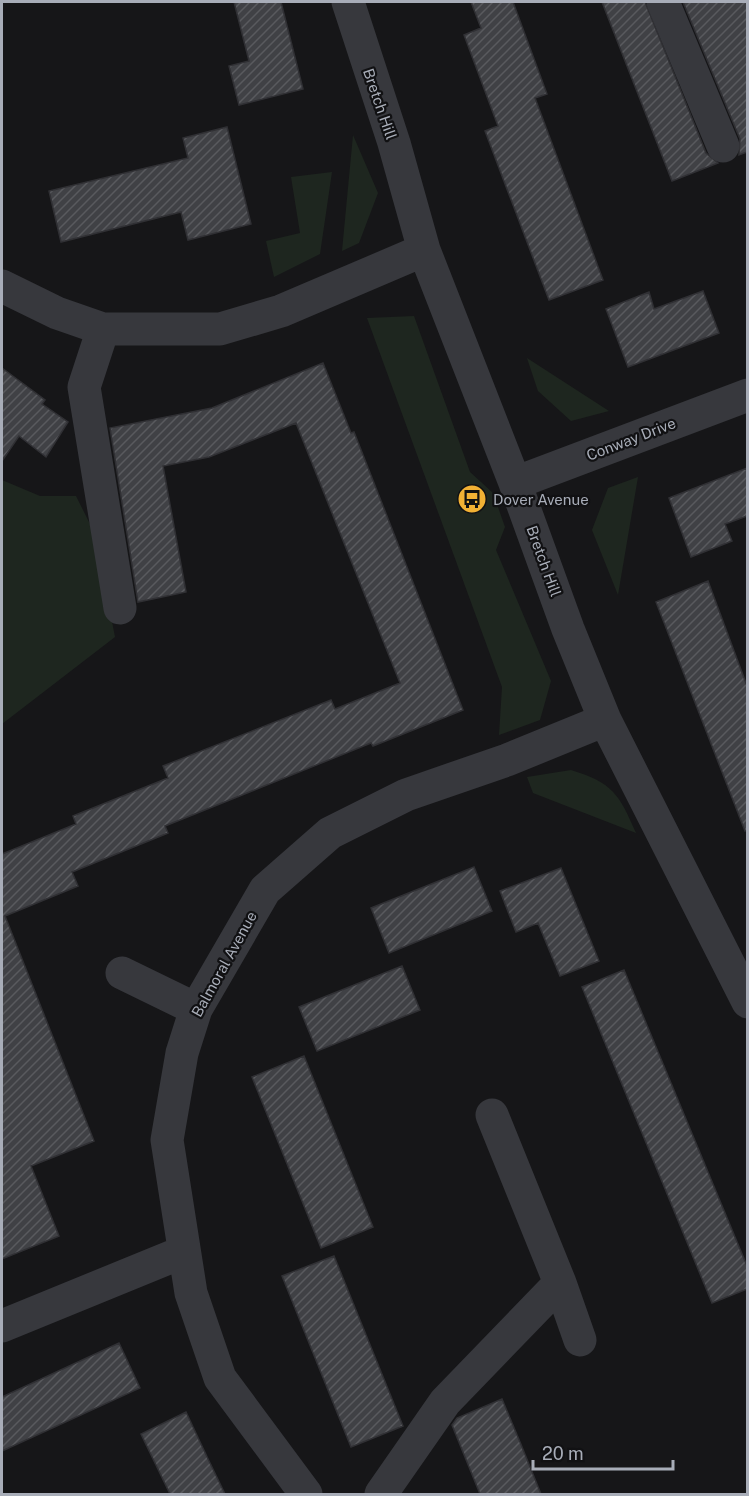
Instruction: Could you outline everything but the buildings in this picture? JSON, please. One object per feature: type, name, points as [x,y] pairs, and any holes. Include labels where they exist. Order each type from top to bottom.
[{"type":"street","name":"Bretch Hill","points":[[348,2],[394,143],[424,250],[605,720],[747,1002]]},
{"type":"street","points":[[663,2],[723,146]]},
{"type":"street","points":[[2,286],[57,313],[103,329],[220,330],[281,311],[424,250]]},
{"type":"street","points":[[103,329],[84,387],[120,608]]},
{"type":"street","name":"Conway Drive","points":[[515,483],[747,395]]},
{"type":"street","name":"Balmoral Avenue","points":[[306,1494],[220,1378],[191,1293],[167,1140],[182,1053],[195,1009],[265,890],[330,833],[406,795],[507,760],[605,720]]},
{"type":"street","points":[[122,973],[195,1009]]},
{"type":"street","points":[[492,1115],[560,1283],[580,1340]]},
{"type":"street","points":[[2,1326],[183,1252]]},
{"type":"street","points":[[381,1494],[445,1402],[560,1283]]},
{"type":"shaded area","points":[[353,135],[378,193],[359,243],[342,251]]},
{"type":"shaded area","points":[[332,172],[320,254],[274,277],[266,241],[300,233],[291,177]]},
{"type":"shaded area","points":[[414,316],[470,472],[493,493],[505,527],[496,550],[551,681],[540,720],[499,735],[502,687],[367,318]]},
{"type":"shaded area","points":[[527,358],[609,411],[571,421],[538,391]]},
{"type":"shaded area","points":[[638,477],[618,595],[592,530],[608,488]]},
{"type":"shaded area","points":[[2,480],[40,496],[76,496],[95,534],[115,637],[2,724]]},
{"type":"shaded area","points":[[571,770],[606,785],[619,799],[636,833],[533,793],[527,777]]},
{"type":"place","name":"Dover Avenue","points":[[472,499]]}]
